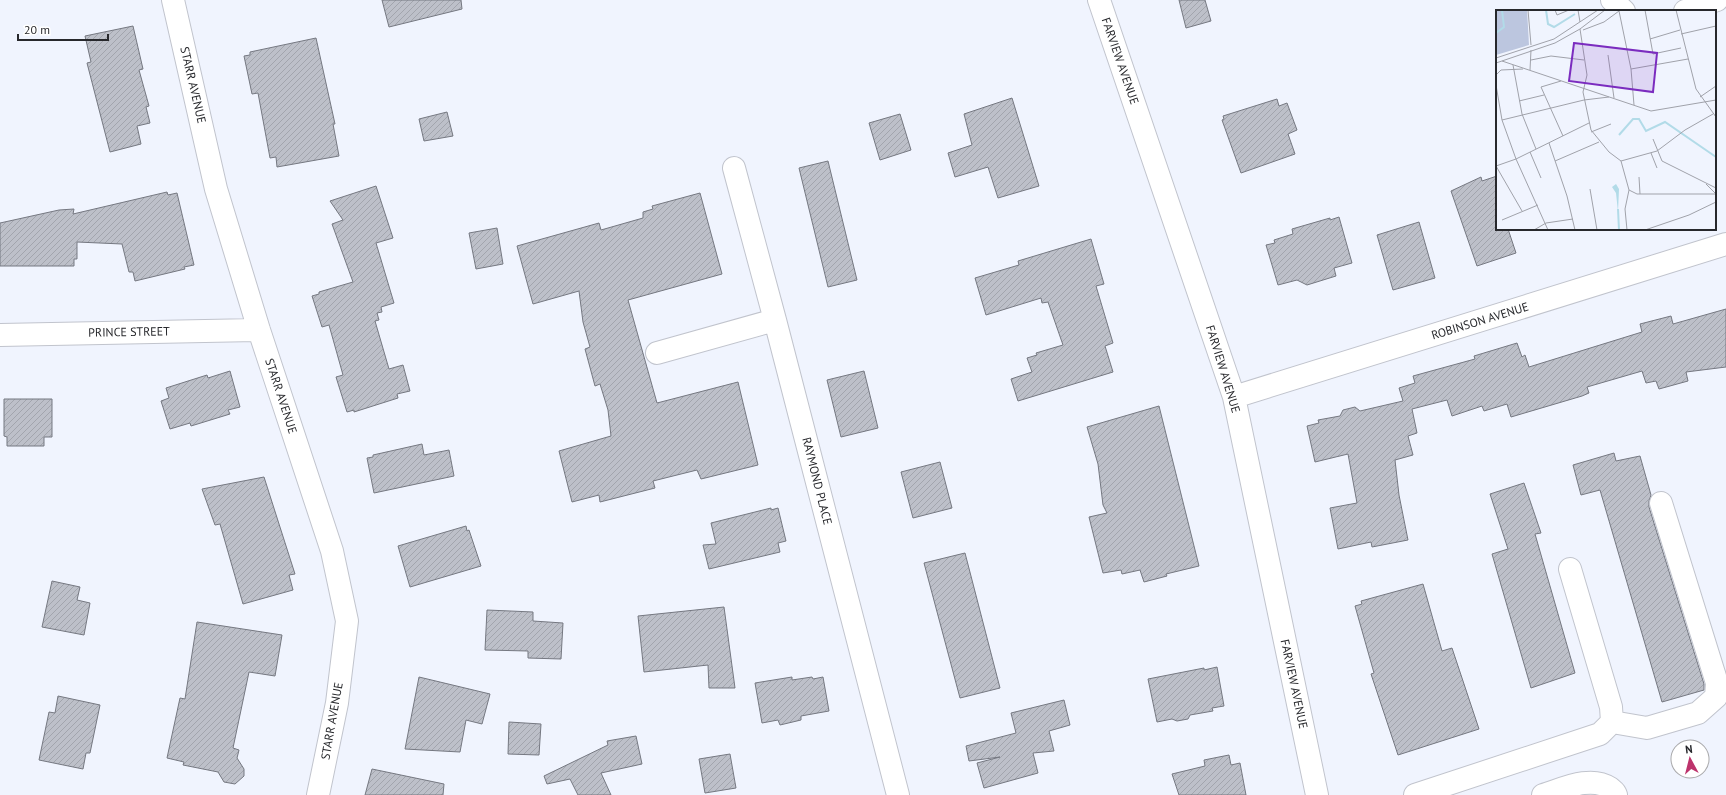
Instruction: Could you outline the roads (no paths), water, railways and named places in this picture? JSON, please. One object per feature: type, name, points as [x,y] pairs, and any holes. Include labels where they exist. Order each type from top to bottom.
[{"type":"street","name":"STARR AVENUE","points":[[174,0],[216,189],[259,330],[332,551],[347,620],[337,703],[318,795]]},
{"type":"street","name":"FARVIEW AVENUE","points":[[1099,0],[1234,397],[1317,795]]},
{"type":"street","points":[[1612,0],[1623,10]]},
{"type":"street","points":[[1688,10],[1717,0]]},
{"type":"street","name":"RAYMOND PLACE","points":[[734,168],[775,320],[898,795]]},
{"type":"street","name":"ROBINSON AVENUE","points":[[1234,397],[1726,244]]},
{"type":"street","points":[[657,353],[775,320]]},
{"type":"street","name":"PRINCE STREET","points":[[0,335],[259,330]]},
{"type":"street","points":[[1612,722],[1648,728],[1698,713],[1716,697],[1717,683],[1661,504]]},
{"type":"street","points":[[1415,795],[1600,734],[1612,722],[1611,707],[1570,569]]},
{"type":"street","points":[[1543,795],[1582,783],[1604,784],[1615,792],[1616,795]]}]
